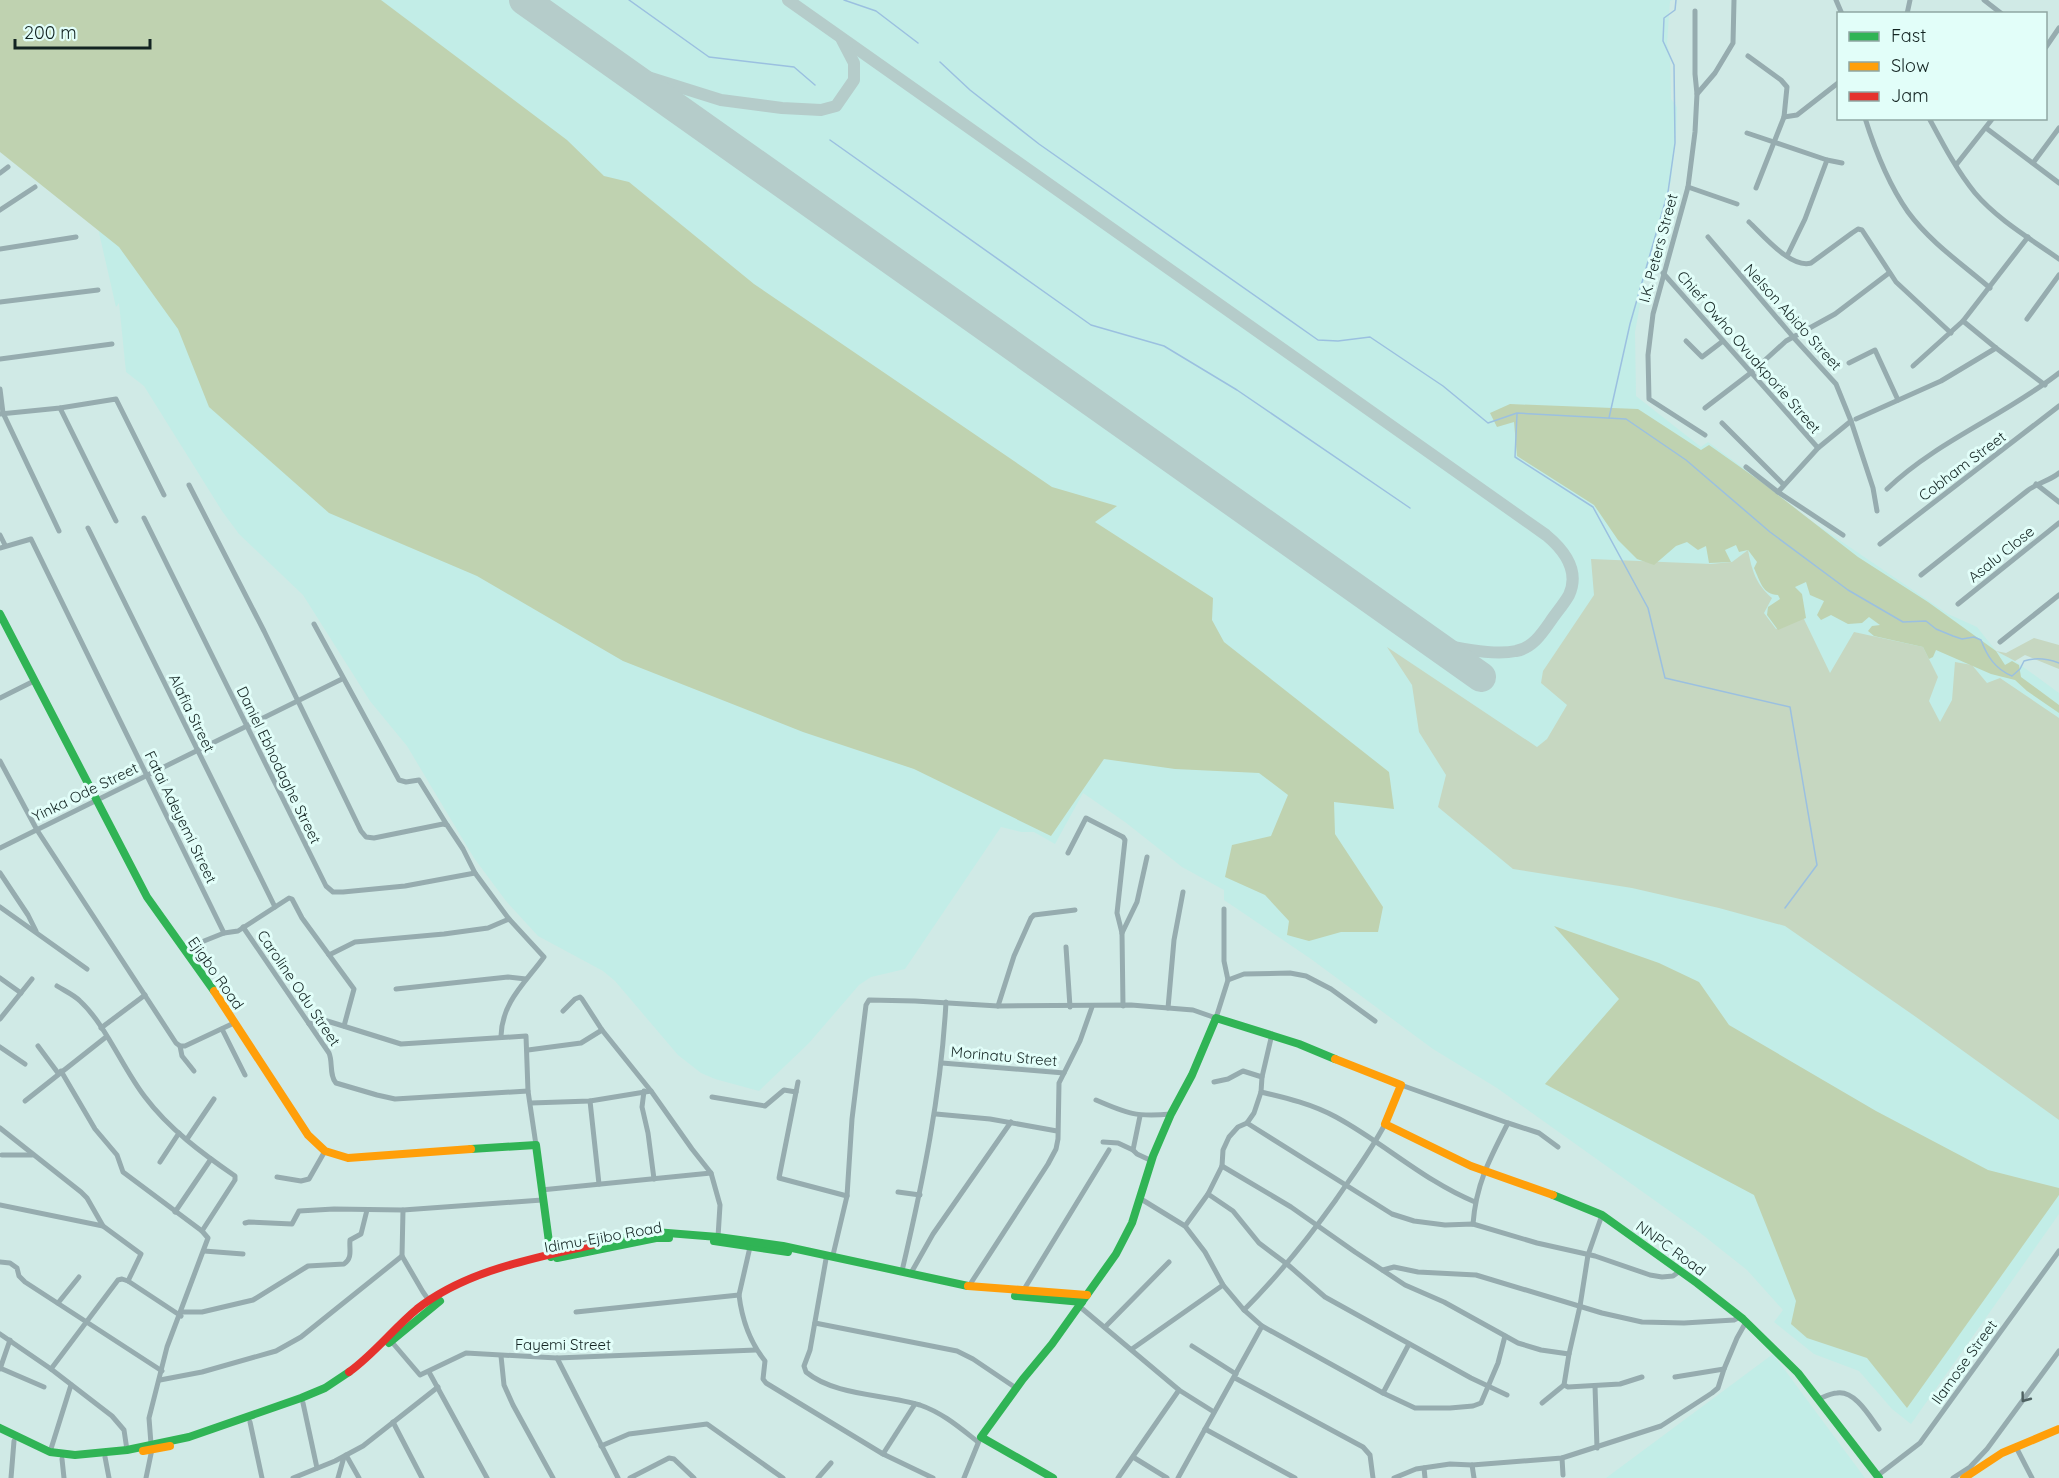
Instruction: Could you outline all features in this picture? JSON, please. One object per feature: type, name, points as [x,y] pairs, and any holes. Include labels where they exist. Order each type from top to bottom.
[{"type":"main road","name":"Ejigbo Road","points":[[0,614],[147,897],[201,971],[308,1135],[326,1151]]},
{"type":"main road","points":[[1053,1478],[980,1440],[1116,1254],[1132,1222],[1152,1161],[1171,1114],[1192,1076],[1216,1018],[1272,1034],[1372,1076],[1401,1085],[1385,1124]]},
{"type":"main road","name":"NNPC Road","points":[[1385,1124],[1485,1171],[1602,1215],[1743,1319],[1791,1365],[1878,1477]]},
{"type":"main road","points":[[326,1151],[348,1158],[536,1145],[551,1256]]},
{"type":"main road","name":"Idimu-Ejibo Road","points":[[0,1434],[48,1456],[75,1460],[105,1457],[189,1437],[325,1388],[357,1365],[418,1309],[449,1288],[501,1267],[655,1232],[718,1237],[907,1272],[924,1279],[980,1289],[1023,1291],[1083,1301]]},
{"type":"main road","name":"Idimu-Ejibo Road","points":[[0,1428],[50,1452],[75,1455],[191,1442],[303,1403],[343,1383],[421,1315],[452,1293],[503,1272],[551,1256],[656,1238],[718,1242],[830,1257],[924,1279],[980,1289],[1083,1301]]},
{"type":"main road","points":[[1964,1478],[1996,1457],[2059,1429]]},
{"type":"street","points":[[1697,94],[1715,73],[1734,39],[1734,0]]},
{"type":"street","points":[[1984,0],[1999,12]]},
{"type":"street","name":"I.K. Peters Street","points":[[1695,11],[1697,94],[1695,132],[1688,186],[1653,314],[1648,355],[1649,399],[1705,435]]},
{"type":"street","points":[[2047,43],[2059,28]]},
{"type":"street","points":[[1748,56],[1786,84],[1784,117],[1756,188]]},
{"type":"street","points":[[1784,117],[1797,115],[1837,85]]},
{"type":"street","points":[[1866,120],[1886,172],[1908,212],[1929,236],[1990,288]]},
{"type":"street","points":[[1930,120],[1972,189],[1986,204],[2059,259]]},
{"type":"street","points":[[1956,165],[1992,120]]},
{"type":"street","points":[[1986,128],[2059,183]]},
{"type":"street","points":[[2033,163],[2059,128]]},
{"type":"street","points":[[1747,133],[1842,163]]},
{"type":"street","points":[[1786,256],[1805,219],[1827,160]]},
{"type":"street","points":[[0,173],[8,167]]},
{"type":"street","points":[[1688,186],[1737,204]]},
{"type":"street","points":[[0,210],[35,187]]},
{"type":"street","points":[[1749,222],[1786,256],[1799,264],[1811,263],[1858,229],[1864,232],[1889,273],[1951,333]]},
{"type":"street","points":[[0,249],[76,237]]},
{"type":"street","name":"Nelson Abido Street","points":[[1708,237],[1836,384],[1854,420],[1877,510]]},
{"type":"street","points":[[1913,366],[1964,321],[2028,237]]},
{"type":"street","name":"Chief Owho Ovuakporie Street","points":[[1663,273],[1818,448]]},
{"type":"street","points":[[1708,406],[1752,372],[1786,341],[1835,314],[1889,273]]},
{"type":"street","points":[[2027,319],[2059,275]]},
{"type":"street","points":[[0,302],[98,291]]},
{"type":"street","points":[[1964,321],[1995,348],[2045,385]]},
{"type":"street","points":[[1686,341],[1702,357],[1725,343]]},
{"type":"street","points":[[0,359],[112,344]]},
{"type":"street","points":[[1778,492],[1818,448],[1854,420],[1956,372],[1995,348]]},
{"type":"street","points":[[1849,363],[1875,350],[1898,400]]},
{"type":"street","points":[[1887,489],[1918,461],[2013,406],[2059,373]]},
{"type":"street","points":[[0,389],[2,413],[59,531]]},
{"type":"street","points":[[2,413],[60,408],[116,399],[164,495]]},
{"type":"street","name":"Cobham Street","points":[[1880,544],[2013,444],[2059,406]]},
{"type":"street","points":[[60,408],[116,521]]},
{"type":"street","points":[[1722,423],[1783,484]]},
{"type":"street","points":[[1746,467],[1778,492],[1843,535]]},
{"type":"street","points":[[1921,575],[2036,484],[2049,481],[2059,472]]},
{"type":"street","points":[[2036,484],[2059,502]]},
{"type":"street","points":[[189,485],[264,631],[361,831],[366,837],[374,838],[447,825]]},
{"type":"street","name":"Daniel Ebhodaghe Street","points":[[144,518],[326,886],[333,892],[405,886],[442,881],[475,873]]},
{"type":"street","name":"Asalu Close","points":[[1958,604],[2059,523]]},
{"type":"street","name":"Alafia Street","points":[[88,528],[275,907]]},
{"type":"street","points":[[0,535],[2,547]]},
{"type":"street","name":"Fatai Adeyemi Street","points":[[2,547],[31,539],[224,933]]},
{"type":"street","points":[[2000,642],[2059,595]]},
{"type":"street","points":[[314,624],[399,780],[406,783],[419,780],[463,849],[475,873],[509,919],[543,955],[543,959],[526,979],[502,1017],[501,1036]]},
{"type":"street","name":"Yinka Ode Street","points":[[0,848],[342,679]]},
{"type":"street","points":[[0,698],[34,681]]},
{"type":"street","points":[[0,761],[37,830],[180,1046],[182,1056],[194,1071]]},
{"type":"street","points":[[1068,854],[1086,818],[1125,840],[1117,913],[1122,933],[1123,1006]]},
{"type":"street","points":[[1122,933],[1137,902],[1147,857]]},
{"type":"street","points":[[0,873],[37,933]]},
{"type":"street","points":[[1168,1008],[1174,940],[1183,892]]},
{"type":"street","points":[[183,949],[224,933],[233,933],[289,898],[354,989],[344,1026]]},
{"type":"street","points":[[0,907],[87,969]]},
{"type":"street","points":[[964,1478],[980,1440],[946,1417],[915,1404],[828,1385],[806,1372],[804,1366],[810,1350],[830,1257],[847,1196],[851,1130],[866,1005],[869,1000],[874,999],[998,1006],[1123,1006],[1193,1010],[1216,1018],[1228,980],[1225,971],[1224,909]]},
{"type":"street","points":[[998,1006],[1014,956],[1031,918],[1034,915],[1075,910]]},
{"type":"street","points":[[329,955],[355,942],[488,928],[509,919]]},
{"type":"street","name":"Caroline Odu Street","points":[[243,927],[329,1053],[333,1080],[377,1095],[395,1098],[528,1091]]},
{"type":"street","points":[[1066,947],[1070,1007]]},
{"type":"street","points":[[1228,980],[1244,974],[1290,973],[1306,976],[1331,989],[1375,1021]]},
{"type":"street","points":[[396,989],[508,977],[526,979]]},
{"type":"street","points":[[0,978],[21,993]]},
{"type":"street","points":[[0,1019],[32,979]]},
{"type":"street","points":[[57,986],[80,1001],[101,1028],[144,1097],[179,1133],[236,1178],[202,1231]]},
{"type":"street","points":[[101,1028],[145,995]]},
{"type":"street","points":[[563,1011],[579,997],[711,1173],[720,1205],[718,1237]]},
{"type":"street","points":[[907,1272],[936,1114],[946,1002]]},
{"type":"street","points":[[969,1286],[1056,1149],[1059,1083],[1080,1041],[1092,1006]]},
{"type":"street","points":[[309,1024],[319,1019],[401,1044],[526,1036],[528,1091],[536,1145]]},
{"type":"street","points":[[180,1046],[185,1046],[234,1023]]},
{"type":"street","points":[[222,1029],[245,1075]]},
{"type":"street","points":[[528,1050],[581,1043],[602,1030]]},
{"type":"street","points":[[1185,1226],[1208,1194],[1222,1166],[1223,1150],[1229,1137],[1238,1127],[1247,1123],[1254,1113],[1261,1092],[1262,1077],[1272,1034]]},
{"type":"street","points":[[26,1101],[106,1037]]},
{"type":"street","points":[[39,1046],[60,1072],[95,1129],[117,1155],[123,1172],[202,1231],[208,1238],[168,1347],[149,1418],[152,1446],[146,1478]]},
{"type":"street","points":[[0,1047],[25,1064]]},
{"type":"street","name":"Morinatu Street","points":[[942,1063],[1064,1073]]},
{"type":"street","points":[[1214,1082],[1228,1079],[1244,1071],[1262,1077]]},
{"type":"street","points":[[798,1082],[779,1178],[847,1196]]},
{"type":"street","points":[[1401,1085],[1539,1133],[1558,1147]]},
{"type":"street","points":[[712,1097],[765,1106],[784,1090],[796,1092]]},
{"type":"street","points":[[531,1103],[590,1101],[648,1091]]},
{"type":"street","points":[[648,1091],[642,1107],[654,1179]]},
{"type":"street","points":[[1261,1092],[1306,1103],[1335,1117],[1441,1186],[1475,1202]]},
{"type":"street","points":[[187,1139],[214,1099]]},
{"type":"street","points":[[1096,1100],[1140,1116],[1171,1114]]},
{"type":"street","points":[[590,1101],[599,1184]]},
{"type":"street","points":[[936,1114],[1011,1122],[1057,1131]]},
{"type":"street","points":[[1133,1150],[1140,1116]]},
{"type":"street","points":[[907,1272],[1011,1122]]},
{"type":"street","points":[[1247,1123],[1392,1214],[1402,1218],[1445,1225],[1473,1224],[1656,1276],[1673,1276],[1680,1271]]},
{"type":"street","points":[[1473,1224],[1475,1202],[1485,1171],[1508,1123]]},
{"type":"street","points":[[1244,1310],[1287,1264],[1317,1227],[1376,1142],[1385,1124]]},
{"type":"street","points":[[0,1128],[81,1192],[103,1226],[141,1254],[128,1281]]},
{"type":"street","points":[[160,1162],[179,1133]]},
{"type":"street","points":[[1103,1142],[1118,1143],[1152,1161]]},
{"type":"street","points":[[1023,1291],[1109,1150]]},
{"type":"street","points":[[277,1177],[301,1181],[309,1179],[326,1151]]},
{"type":"street","points":[[2,1155],[32,1155]]},
{"type":"street","points":[[175,1212],[211,1159]]},
{"type":"street","points":[[1222,1166],[1291,1207],[1317,1227],[1405,1285],[1444,1302],[1529,1347],[1569,1354]]},
{"type":"street","points":[[541,1190],[711,1173]]},
{"type":"street","points":[[898,1192],[920,1195]]},
{"type":"street","points":[[1208,1194],[1233,1211],[1259,1244],[1287,1264],[1325,1297],[1471,1378],[1507,1395]]},
{"type":"street","points":[[1141,1199],[1185,1226],[1205,1252],[1223,1285],[1244,1310],[1262,1326],[1383,1393],[1415,1408],[1478,1406],[1484,1399],[1498,1363],[1505,1336]]},
{"type":"street","points":[[245,1223],[292,1224],[299,1211],[403,1210],[542,1200]]},
{"type":"street","points":[[0,1205],[103,1226]]},
{"type":"street","points":[[51,1369],[118,1280],[128,1281],[181,1314],[202,1312],[253,1300],[308,1266],[349,1261],[350,1240],[362,1234],[367,1210]]},
{"type":"street","points":[[403,1210],[402,1256],[430,1302]]},
{"type":"street","points":[[1542,1403],[1564,1385],[1588,1255],[1602,1215]]},
{"type":"street","points":[[750,1247],[739,1295],[742,1318],[756,1350],[765,1361],[763,1379],[766,1383],[883,1454],[933,1478]]},
{"type":"street","points":[[204,1251],[243,1254]]},
{"type":"street","name":"Ilamose Street","points":[[1878,1477],[1920,1443],[2059,1251]]},
{"type":"street","points":[[160,1380],[202,1372],[284,1348],[402,1256]]},
{"type":"street","points":[[0,1262],[10,1263],[17,1268],[19,1276],[25,1282],[162,1371]]},
{"type":"street","points":[[1105,1327],[1169,1262]]},
{"type":"street","points":[[1383,1270],[1394,1267],[1418,1272],[1467,1274],[1616,1316],[1655,1323],[1743,1319],[1718,1388],[1661,1425],[1562,1458],[1472,1465],[1450,1464],[1416,1469],[1394,1478]]},
{"type":"street","points":[[58,1303],[79,1277]]},
{"type":"street","points":[[1132,1349],[1223,1285]]},
{"type":"street","points":[[576,1312],[739,1295]]},
{"type":"street","points":[[1083,1301],[1105,1327],[1179,1390],[1214,1412]]},
{"type":"street","points":[[815,1323],[957,1351],[1016,1388]]},
{"type":"street","points":[[1178,1478],[1262,1326]]},
{"type":"street","points":[[0,1334],[51,1369],[112,1416],[124,1430],[127,1450]]},
{"type":"street","points":[[10,1340],[0,1369],[44,1387]]},
{"type":"street","points":[[391,1341],[418,1374],[429,1372],[488,1478]]},
{"type":"street","points":[[1383,1393],[1409,1344]]},
{"type":"street","points":[[1192,1346],[1236,1376],[1363,1447],[1370,1455],[1373,1478]]},
{"type":"street","name":"Fayemi Street","points":[[429,1372],[466,1353],[557,1358],[756,1350]]},
{"type":"street","points":[[1953,1478],[1970,1467],[1988,1449],[2059,1351]]},
{"type":"street","points":[[501,1356],[504,1385],[553,1478]]},
{"type":"street","points":[[557,1358],[618,1478]]},
{"type":"street","points":[[1675,1377],[1724,1368]]},
{"type":"street","points":[[1564,1385],[1568,1387],[1620,1384],[1642,1377]]},
{"type":"street","points":[[50,1452],[71,1385]]},
{"type":"street","points":[[1595,1386],[1597,1448]]},
{"type":"street","points":[[294,1478],[363,1446],[438,1387]]},
{"type":"street","points":[[1118,1478],[1179,1390]]},
{"type":"street","points":[[1819,1400],[1838,1392],[1843,1393],[1853,1398],[1879,1429]]},
{"type":"street","points":[[303,1403],[317,1468]]},
{"type":"street","points":[[883,1454],[915,1404]]},
{"type":"street","points":[[250,1422],[262,1478]]},
{"type":"street","points":[[393,1422],[422,1478]]},
{"type":"street","points":[[601,1446],[629,1434],[707,1424],[783,1478]]},
{"type":"street","points":[[1205,1429],[1295,1478]]},
{"type":"street","points":[[11,1478],[14,1441]]},
{"type":"street","points":[[2016,1447],[2032,1478]]},
{"type":"street","points":[[1988,1449],[1989,1456],[1996,1457]]},
{"type":"street","points":[[338,1478],[345,1456]]},
{"type":"street","points":[[345,1456],[359,1478]]},
{"type":"street","points":[[105,1457],[109,1478]]},
{"type":"street","points":[[1133,1457],[1167,1478]]},
{"type":"street","points":[[630,1478],[669,1458],[674,1459],[694,1478]]},
{"type":"street","points":[[1562,1458],[1563,1475]]},
{"type":"street","points":[[62,1459],[64,1478]]},
{"type":"street","points":[[818,1478],[831,1463]]},
{"type":"street","points":[[1472,1465],[1474,1478]]},
{"type":"street","points":[[1424,1468],[1425,1478]]},
{"type":"shaded area","points":[[0,0],[1673,0],[1670,1],[1667,44],[1670,54],[1671,99],[1677,107],[1676,133],[1671,181],[1645,277],[1635,332],[1636,396],[1701,447],[1708,442],[1810,520],[1948,614],[1977,627],[1996,651],[2015,661],[2059,693],[2059,1214],[1911,1424],[1892,1409],[1859,1371],[1814,1354],[1774,1322],[1783,1310],[1747,1270],[1699,1232],[1497,1088],[1433,1049],[1311,959],[1224,900],[1224,890],[1182,867],[1125,822],[1083,793],[1055,844],[1034,832],[1021,832],[1001,827],[905,969],[871,977],[859,985],[809,1043],[759,1091],[701,1073],[678,1055],[615,981],[603,971],[538,936],[506,901],[474,858],[407,746],[370,701],[303,595],[239,534],[222,511],[144,386],[126,372],[119,303],[116,307],[97,224]]},
{"type":"shaded area","points":[[1773,1354],[1865,1478],[1606,1478]]},
{"type":"green space","points":[[0,0],[381,0],[567,140],[604,176],[629,182],[754,284],[1052,487],[1117,506],[1095,522],[1213,598],[1212,620],[1224,642],[1389,772],[1394,809],[1334,802],[1335,834],[1383,907],[1378,932],[1341,932],[1309,941],[1287,935],[1289,921],[1265,895],[1225,877],[1232,845],[1271,836],[1288,795],[1259,773],[1175,769],[1104,759],[1051,836],[914,769],[803,732],[623,661],[477,576],[329,513],[209,407],[178,329],[119,247],[0,152]]},
{"type":"green space","points":[[1510,404],[1638,409],[1701,450],[1709,445],[1760,481],[1858,557],[1928,602],[1996,651],[2005,665],[2012,661],[2019,665],[2021,677],[2059,705],[2059,713],[2015,680],[1991,674],[1936,650],[1933,657],[1929,659],[1923,647],[1874,636],[1868,631],[1872,626],[1880,625],[1869,617],[1862,623],[1848,624],[1831,615],[1821,620],[1817,615],[1824,601],[1810,595],[1806,582],[1795,587],[1802,594],[1806,618],[1778,630],[1767,615],[1768,607],[1780,599],[1778,595],[1765,590],[1754,568],[1757,562],[1748,550],[1739,552],[1736,545],[1725,550],[1731,562],[1709,563],[1706,546],[1698,550],[1687,542],[1676,546],[1654,565],[1637,559],[1618,540],[1594,505],[1517,456],[1514,422],[1497,427],[1490,413]]},
{"type":"green space","points":[[1748,550],[1756,577],[1762,588],[1772,598],[1764,613],[1776,629],[1803,617],[1830,673],[1854,632],[1923,647],[1938,677],[1929,701],[1940,722],[1952,700],[1955,662],[1972,665],[1987,683],[2000,678],[2059,718],[2059,1120],[1785,926],[1632,888],[1513,869],[1438,807],[1446,775],[1419,732],[1412,685],[1387,647],[1537,747],[1547,739],[1567,705],[1541,683],[1543,671],[1594,595],[1591,559],[1711,564],[1732,562]]},
{"type":"green space","points":[[2034,638],[2059,645],[2059,669],[2025,655],[2015,661],[1996,651],[2006,653]]},
{"type":"green space","points":[[1554,926],[1659,963],[1699,982],[1729,1025],[1876,1111],[1988,1170],[2059,1188],[2059,1195],[1907,1408],[1867,1358],[1807,1338],[1791,1324],[1796,1301],[1754,1195],[1545,1084],[1619,999]]},
{"type":"waterway","points":[[629,0],[709,57],[794,67],[815,85]]},
{"type":"waterway","points":[[844,0],[876,11],[918,43]]},
{"type":"waterway","points":[[1609,418],[1630,324],[1668,192],[1675,143],[1674,65],[1663,41],[1664,18],[1675,10],[1676,0]]},
{"type":"waterway","points":[[940,62],[970,90],[1039,144],[1318,340],[1338,341],[1370,337],[1443,386],[1488,423],[1517,413],[1626,419],[1686,460],[1770,532],[1848,590],[1903,622],[1926,621],[1936,629],[1953,636],[1962,639],[1974,637],[1981,640],[1992,661],[2012,676],[2020,669],[2024,661],[2042,659],[2059,663]]},
{"type":"waterway","points":[[830,140],[1091,325],[1164,346],[1237,390],[1410,508]]},
{"type":"waterway","points":[[1517,414],[1515,457],[1593,507],[1648,608],[1665,678],[1790,707],[1817,865],[1785,908]]},
{"type":"taxiway","points":[[788,0],[1546,535],[1564,554],[1573,578],[1569,595],[1540,636],[1527,647],[1516,651],[1484,652],[1428,641]]},
{"type":"taxiway","points":[[619,68],[721,100],[782,108],[821,110],[836,106],[854,80],[854,63],[842,40]]},
{"type":"runway","points":[[524,0],[1481,677]]},
{"type":"traffic: fast","points":[[0,614],[147,897],[214,991]]},
{"type":"traffic: fast","points":[[1053,1478],[981,1437],[1023,1379],[1052,1344],[1116,1254],[1132,1223],[1153,1156],[1171,1114],[1192,1075],[1216,1018],[1299,1044],[1335,1059]]},
{"type":"traffic: fast","points":[[471,1149],[536,1145],[551,1257]]},
{"type":"traffic: fast","points":[[1553,1195],[1602,1215],[1743,1319],[1798,1373],[1879,1478]]},
{"type":"traffic: fast","points":[[599,1243],[655,1232],[718,1237],[783,1246],[968,1286]]},
{"type":"traffic: fast","points":[[557,1258],[656,1238],[669,1238]]},
{"type":"traffic: fast","points":[[714,1241],[788,1252]]},
{"type":"traffic: fast","points":[[1015,1296],[1082,1302]]},
{"type":"traffic: fast","points":[[389,1343],[440,1301]]},
{"type":"traffic: fast","points":[[0,1428],[50,1452],[75,1455],[127,1450],[189,1437],[301,1398],[325,1388],[349,1372]]},
{"type":"traffic: slow","points":[[214,991],[308,1135],[325,1151],[348,1158],[471,1149]]},
{"type":"traffic: slow","points":[[1335,1059],[1401,1085],[1385,1124],[1471,1166],[1553,1195]]},
{"type":"traffic: slow","points":[[968,1286],[1087,1295]]},
{"type":"traffic: slow","points":[[1964,1478],[2002,1453],[2059,1429]]},
{"type":"traffic: slow","points":[[143,1451],[170,1446]]},
{"type":"traffic: jam","points":[[349,1372],[417,1309],[458,1284],[481,1274],[528,1260],[599,1243]]}]
